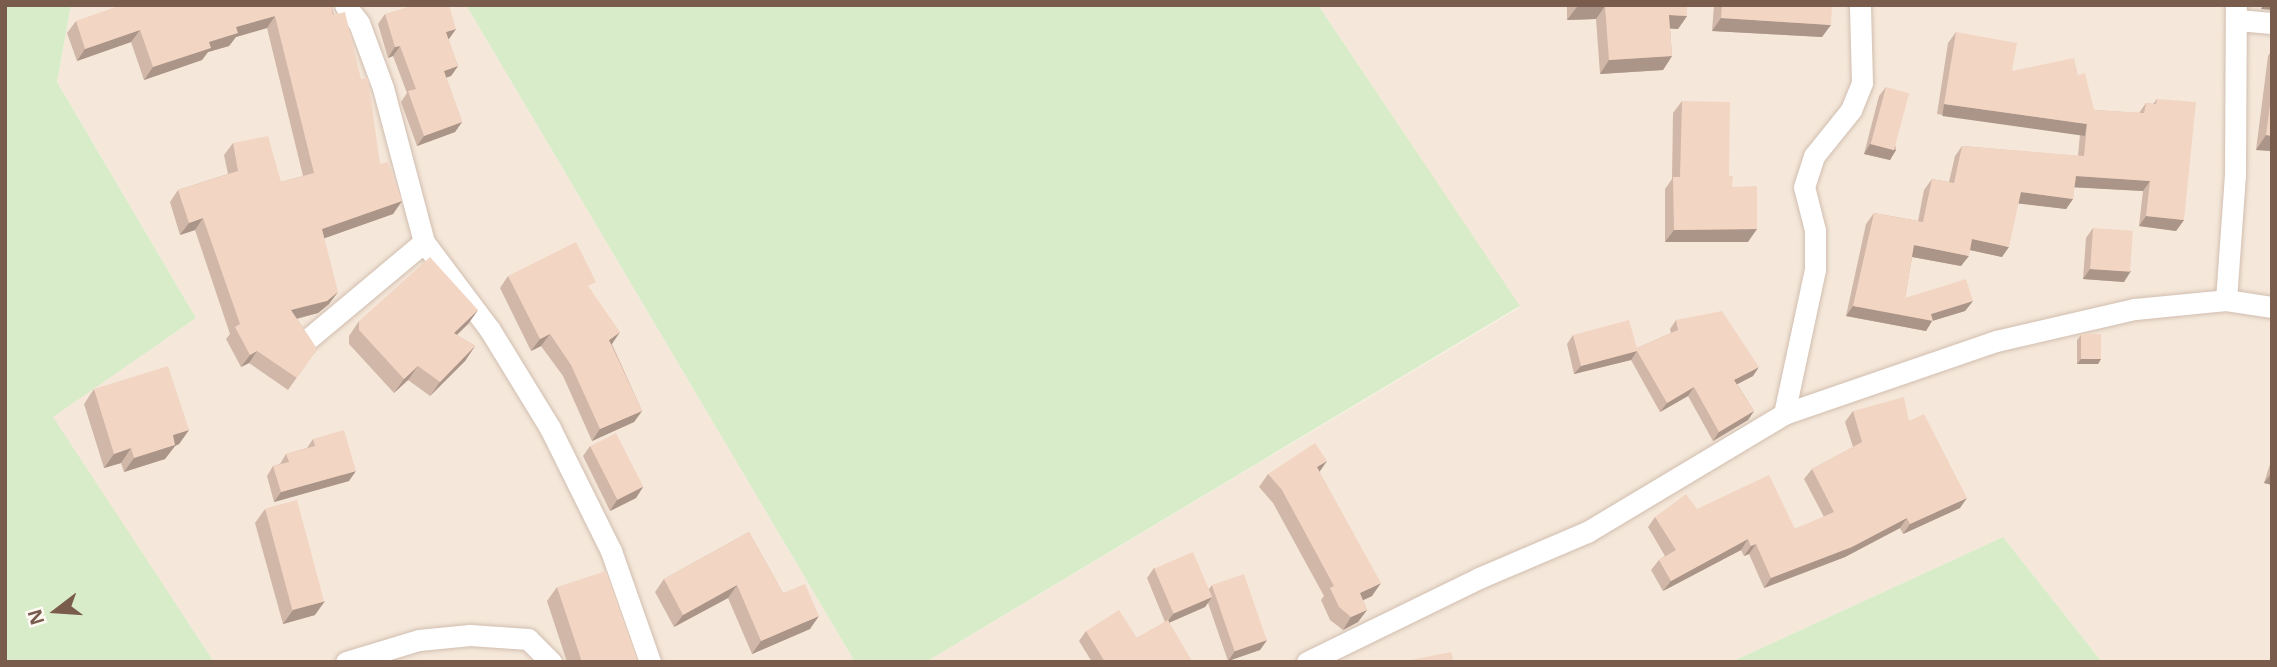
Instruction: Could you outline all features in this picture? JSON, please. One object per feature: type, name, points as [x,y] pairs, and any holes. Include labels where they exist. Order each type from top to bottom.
[{"type":"street","points":[[345,5],[359,23],[383,89],[425,242],[491,330],[550,428],[611,551],[650,662]]},
{"type":"street","points":[[1784,414],[1815,269],[1815,230],[1804,187],[1814,156],[1851,110],[1862,83],[1860,5]]},
{"type":"street","points":[[2226,300],[2235,175],[2237,13],[2272,23]]},
{"type":"street","points":[[308,339],[425,242]]},
{"type":"street","points":[[1307,662],[1479,578],[1587,532],[1784,414],[1996,341],[2135,309],[2226,300],[2272,307]]},
{"type":"street","points":[[346,662],[419,640],[470,635],[528,639],[551,662]]},
{"type":"shaded area","points":[[71,5],[466,5],[855,662],[214,662],[52,417],[196,318],[57,82]]},
{"type":"shaded area","points":[[1318,5],[2272,5],[2272,662],[2102,662],[2003,537],[1731,662],[926,662],[1520,307]]},
{"type":"green space","points":[[5,5],[71,5],[57,82],[196,318],[53,417],[214,662],[5,662]]},
{"type":"green space","points":[[466,5],[1318,5],[1520,306],[926,662],[855,662]]},
{"type":"green space","points":[[2003,537],[2102,662],[1731,662]]},
{"type":"building","points":[[121,5],[331,5],[333,15],[345,12],[361,79],[368,78],[380,164],[388,162],[402,201],[322,229],[338,292],[327,301],[291,310],[317,349],[297,378],[257,351],[250,355],[235,327],[240,324],[203,218],[189,223],[178,190],[238,171],[233,143],[268,136],[281,182],[314,173],[275,16],[236,27],[238,33],[209,42],[211,48],[153,67],[140,30],[85,49],[76,21]]},
{"type":"building","points":[[414,5],[449,5],[456,29],[446,32],[458,66],[444,71],[462,122],[424,136],[408,91],[416,89],[400,46],[395,47],[385,14]]},
{"type":"building","points":[[1577,5],[1687,5],[1687,16],[1669,15],[1672,56],[1609,60],[1605,6]]},
{"type":"building","points":[[1722,5],[1832,5],[1831,25],[1721,18]]},
{"type":"building","points":[[1956,32],[2017,43],[2012,71],[2074,58],[2078,75],[2085,73],[2094,110],[2144,113],[2146,103],[2156,104],[2157,99],[2196,102],[2184,220],[2146,216],[2150,181],[2076,176],[2073,199],[2021,192],[2009,247],[1972,239],[1969,256],[1914,245],[1905,298],[1966,279],[1973,301],[1931,314],[1933,321],[1853,306],[1874,213],[1923,222],[1932,179],[1954,183],[1962,146],[2084,156],[2087,124],[1944,104]]},
{"type":"building","points":[[1886,87],[1909,93],[1894,150],[1871,144]]},
{"type":"building","points":[[2272,90],[2272,136],[2266,135]]},
{"type":"building","points":[[1682,101],[1730,102],[1729,176],[1733,176],[1732,187],[1757,186],[1757,229],[1674,230],[1673,177],[1680,177]]},
{"type":"building","points":[[2093,228],[2133,231],[2130,272],[2090,269]]},
{"type":"building","points":[[576,242],[596,282],[588,286],[620,332],[609,340],[642,411],[600,429],[571,365],[550,334],[540,339],[508,276]]},
{"type":"building","points":[[430,257],[478,310],[454,333],[475,346],[440,382],[418,366],[404,379],[359,330],[359,321]]},
{"type":"building","points":[[1722,311],[1759,367],[1734,380],[1754,411],[1719,432],[1694,387],[1667,403],[1637,351],[1581,366],[1573,335],[1629,320],[1637,348],[1678,330],[1676,320]]},
{"type":"building","points":[[2081,334],[2101,334],[2101,359],[2081,359]]},
{"type":"building","points":[[168,366],[189,430],[173,435],[175,445],[134,458],[131,448],[114,454],[94,389]]},
{"type":"building","points":[[1904,397],[1909,421],[1924,414],[1967,498],[1910,524],[1907,518],[1852,547],[1771,578],[1756,544],[1751,546],[1748,539],[1671,581],[1659,560],[1676,550],[1655,517],[1686,494],[1697,509],[1769,475],[1795,529],[1834,512],[1812,469],[1862,442],[1853,411]]},
{"type":"building","points":[[344,430],[356,471],[281,492],[273,466],[289,462],[286,454],[315,446],[313,439]]},
{"type":"building","points":[[616,433],[643,486],[617,500],[590,446]]},
{"type":"building","points":[[1315,443],[1327,461],[1317,467],[1381,583],[1360,593],[1367,610],[1351,617],[1339,607],[1330,588],[1334,586],[1282,490],[1268,474]]},
{"type":"building","points":[[297,500],[324,601],[292,610],[265,509]]},
{"type":"building","points":[[749,532],[783,593],[805,584],[819,616],[761,641],[737,585],[683,615],[664,579]]},
{"type":"building","points":[[1193,552],[1212,597],[1173,614],[1154,568]]},
{"type":"building","points":[[606,571],[638,662],[582,662],[557,587]]},
{"type":"building","points":[[1244,574],[1267,640],[1235,651],[1212,585]]},
{"type":"building","points":[[1119,610],[1137,638],[1168,620],[1192,662],[1105,662],[1086,631]]},
{"type":"building","points":[[1451,652],[1454,662],[1401,662]]}]
